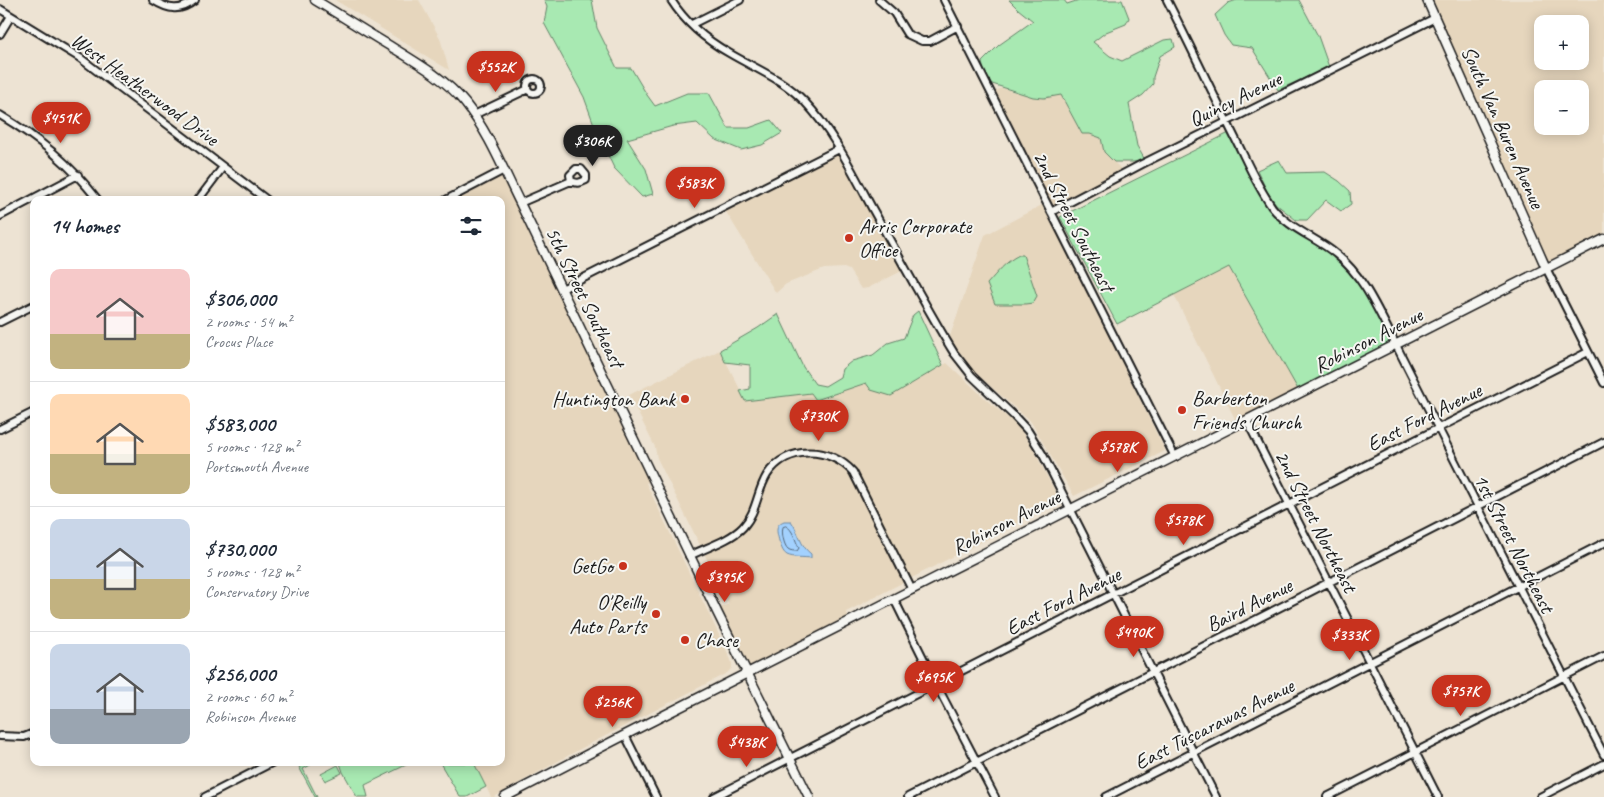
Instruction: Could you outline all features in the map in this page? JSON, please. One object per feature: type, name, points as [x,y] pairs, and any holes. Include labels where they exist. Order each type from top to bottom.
[{"type":"main road","name":"5th Street Southeast","points":[[316,0],[408,57],[438,78],[456,93],[474,116],[504,170],[689,556],[809,797]]},
{"type":"main road","name":"South Van Buren Avenue","points":[[1427,0],[1546,268]]},
{"type":"main road","name":"Robinson Avenue","points":[[505,797],[625,734],[1604,239]]},
{"type":"street","points":[[153,0],[165,7],[174,9],[185,6],[195,0]]},
{"type":"street","points":[[671,0],[682,15],[707,38],[720,48],[773,76],[794,91],[820,120],[839,148],[954,353],[972,376],[1028,432],[1043,455],[1216,797]]},
{"type":"street","points":[[692,24],[740,0]]},
{"type":"street","points":[[879,0],[894,13],[907,34],[922,41],[930,40],[958,26]]},
{"type":"street","name":"2nd Street Southeast","points":[[944,0],[1175,457]]},
{"type":"street","name":"1st Street Northeast","points":[[1168,0],[1227,121],[1272,207],[1294,227],[1335,253],[1356,274],[1363,284],[1396,345],[1604,755]]},
{"type":"street","name":"West Heatherwood Drive","points":[[0,9],[80,58],[262,196]]},
{"type":"street","points":[[0,34],[11,16]]},
{"type":"street","name":"Quincy Avenue","points":[[1051,212],[1119,175],[1435,18]]},
{"type":"street","points":[[474,116],[526,90]]},
{"type":"street","points":[[0,115],[34,136],[78,175],[95,196]]},
{"type":"street","points":[[562,289],[584,276],[839,148]]},
{"type":"street","points":[[201,196],[224,167]]},
{"type":"street","points":[[454,196],[504,170]]},
{"type":"street","points":[[38,196],[78,175]]},
{"type":"street","points":[[520,203],[571,181]]},
{"type":"street","points":[[0,216],[30,200]]},
{"type":"street","points":[[1546,268],[1604,384]]},
{"type":"street","points":[[0,322],[30,306]]},
{"type":"street","name":"East Ford Avenue","points":[[714,797],[1588,352]]},
{"type":"street","points":[[0,429],[30,414]]},
{"type":"street","name":"2nd Street Northeast","points":[[1247,421],[1438,797]]},
{"type":"street","name":"Baird Avenue","points":[[908,797],[1604,442]]},
{"type":"street","points":[[689,556],[741,529],[753,512],[767,475],[773,467],[800,453],[824,453],[846,464],[853,472],[912,590]]},
{"type":"street","name":"East Tuscarawas Avenue","points":[[1106,797],[1604,543]]},
{"type":"street","points":[[894,599],[995,797]]},
{"type":"street","points":[[1327,797],[1604,656]]},
{"type":"street","points":[[625,734],[656,797]]},
{"type":"street","points":[[0,736],[24,737],[30,735]]},
{"type":"street","points":[[1540,797],[1604,764]]},
{"type":"street","points":[[205,797],[265,766]]},
{"type":"shaded area","points":[[335,0],[419,0],[440,38],[449,70]]},
{"type":"shaded area","points":[[1427,0],[1604,0],[1604,239],[1546,268]]},
{"type":"shaded area","points":[[1002,88],[1033,97],[1044,98],[1061,94],[1070,112],[1090,134],[1102,137],[1104,152],[1125,173],[1051,212],[991,93]]},
{"type":"shaded area","points":[[839,149],[906,269],[868,288],[861,289],[849,270],[844,268],[824,269],[786,284],[776,293],[723,207]]},
{"type":"shaded area","points":[[504,170],[653,480],[646,483],[732,664],[732,668],[727,673],[580,749],[494,797],[491,797],[476,766],[505,766],[505,196],[454,196]]},
{"type":"shaded area","points":[[1042,205],[1084,284],[1165,451],[1074,496],[1031,422],[966,365],[949,339],[985,235]]},
{"type":"shaded area","points":[[1229,267],[1300,393],[1238,425],[1174,295]]},
{"type":"shaded area","points":[[720,350],[746,401],[811,393],[816,400],[866,383],[891,395],[947,363],[1017,425],[1032,447],[1060,501],[846,612],[851,620],[747,673],[716,610],[729,604],[657,458],[655,447],[629,395]]},
{"type":"green space","points":[[544,0],[592,0],[597,28],[617,68],[631,68],[655,106],[687,93],[709,93],[728,128],[749,128],[771,120],[782,133],[762,145],[741,150],[714,139],[697,123],[673,126],[627,139],[646,169],[653,194],[642,197],[614,168],[596,130],[584,97],[544,23],[547,7]]},
{"type":"green space","points":[[1009,0],[1064,0],[1067,4],[1079,0],[1122,0],[1129,18],[1126,24],[1106,32],[1093,42],[1110,56],[1122,61],[1164,40],[1173,39],[1175,47],[1160,56],[1153,77],[1153,84],[1143,95],[1129,104],[1137,146],[1145,160],[1114,162],[1104,152],[1101,138],[1090,134],[1082,134],[1061,95],[1044,98],[1033,97],[986,82],[982,62],[999,45],[1033,21]]},
{"type":"green space","points":[[1237,0],[1299,0],[1318,36],[1329,67],[1278,90],[1252,48],[1231,45],[1224,35],[1215,15],[1228,3]]},
{"type":"green space","points":[[1229,133],[1260,196],[1271,209],[1320,243],[1356,274],[1396,345],[1300,393],[1229,267],[1117,324],[1060,217]]},
{"type":"green space","points":[[1279,160],[1287,173],[1325,172],[1350,191],[1351,204],[1341,211],[1326,200],[1307,220],[1296,220],[1276,204],[1267,191],[1257,170]]},
{"type":"green space","points":[[1019,255],[1023,255],[1037,296],[1033,303],[995,304],[987,284],[1005,264]]},
{"type":"green space","points":[[918,311],[943,365],[891,396],[871,390],[866,383],[816,400],[811,393],[745,401],[740,391],[750,389],[750,365],[725,362],[720,350],[778,314],[803,367],[815,384],[825,386],[840,377],[842,369],[852,361],[873,355],[888,343],[904,338],[913,315]]},
{"type":"green space","points":[[308,766],[303,769],[317,797],[315,797],[299,767]]},
{"type":"green space","points":[[336,766],[338,766],[342,773],[325,781],[321,774]]},
{"type":"green space","points":[[341,766],[404,766],[365,785],[368,797],[357,797]]},
{"type":"green space","points":[[442,766],[476,766],[486,787],[467,797],[460,797]]},
{"type":"water","points":[[784,521],[791,521],[794,525],[804,547],[811,554],[811,558],[792,557],[784,552],[779,541],[777,527]]},
{"type":"place","name":"Arris Corporate Office","points":[[849,238]]},
{"type":"place","name":"Huntington Bank","points":[[685,399]]},
{"type":"place","name":"Barberton Friends Church","points":[[1182,410]]},
{"type":"place","name":"GetGo","points":[[623,566]]},
{"type":"place","name":"O'Reilly Auto Parts","points":[[656,614]]},
{"type":"place","name":"Chase","points":[[685,640]]}]
